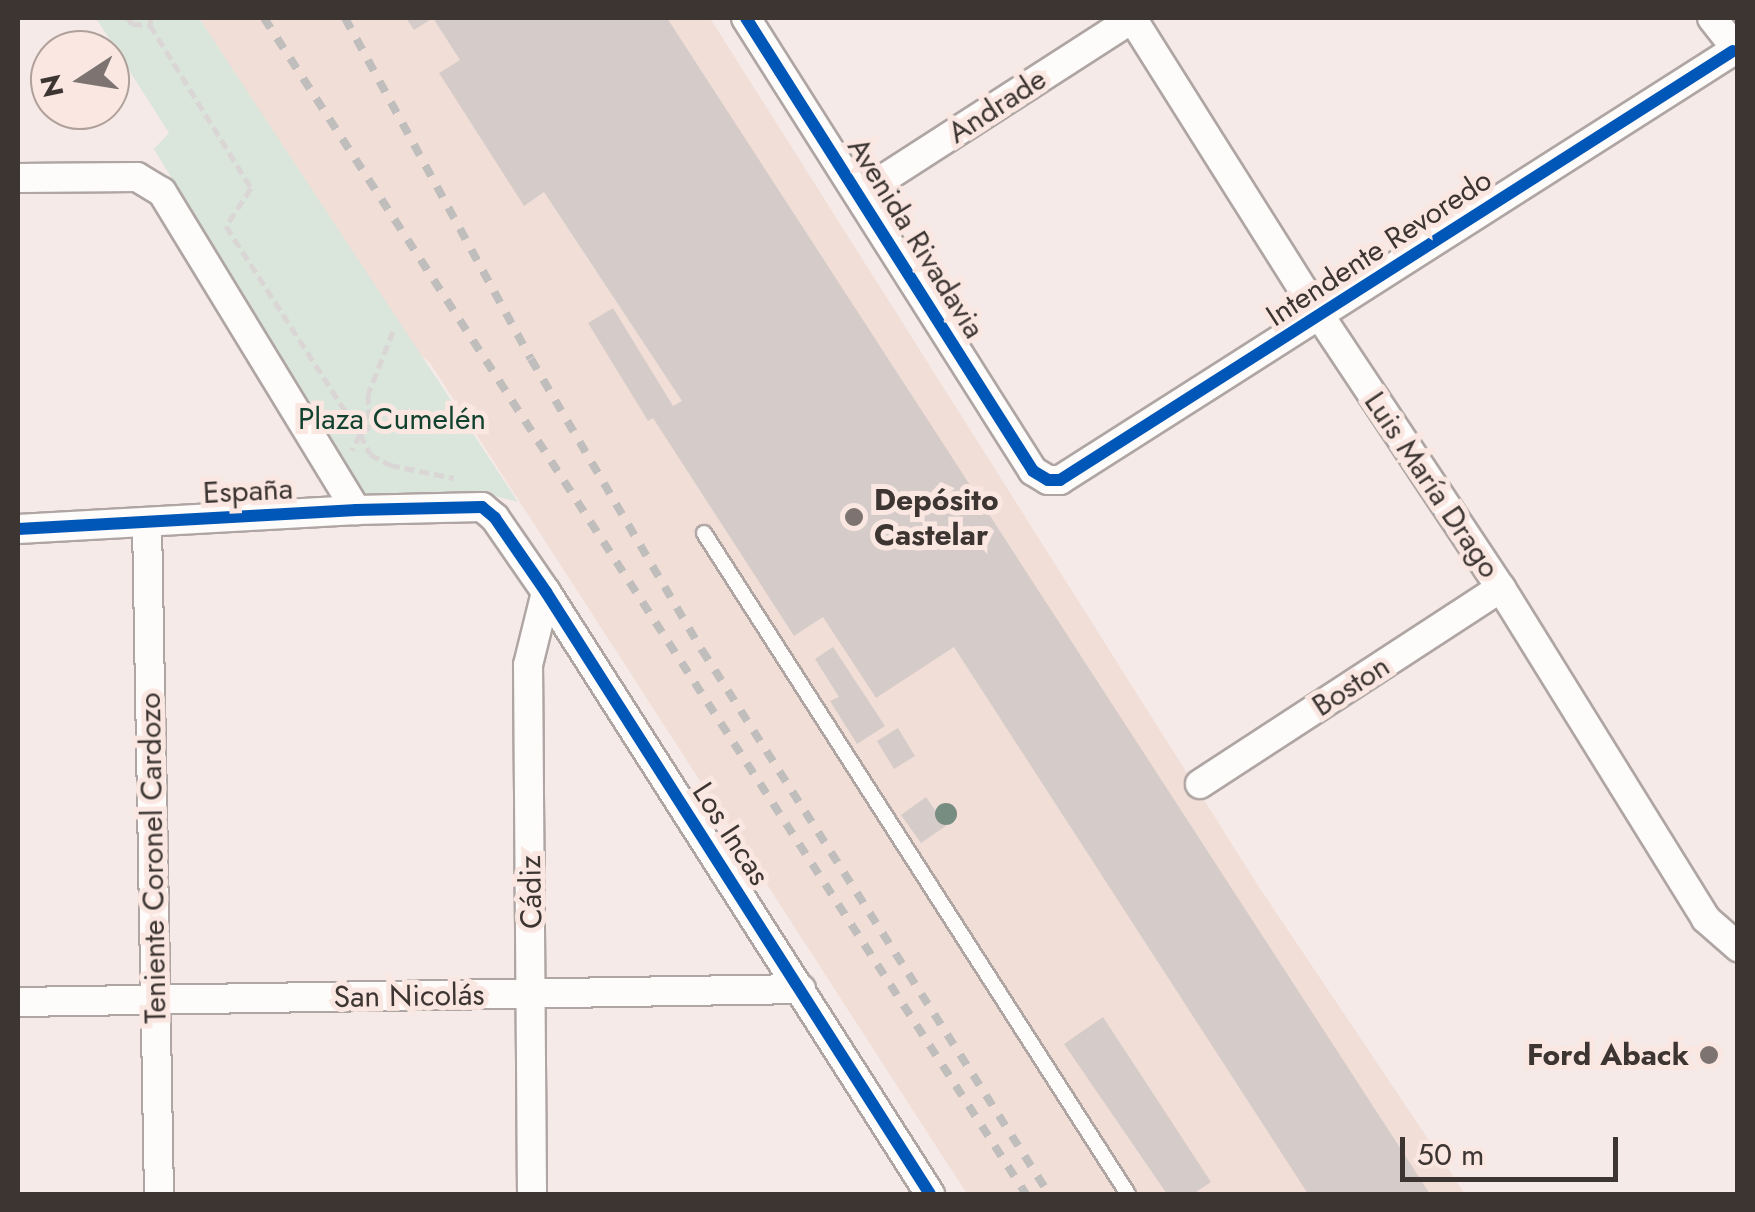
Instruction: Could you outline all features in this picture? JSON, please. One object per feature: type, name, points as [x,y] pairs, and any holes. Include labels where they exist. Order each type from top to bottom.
[{"type":"street","name":"Avenida Rivadavia","points":[[746,18],[1033,471],[1048,480]]},
{"type":"street","name":"Andrade","points":[[860,194],[1133,18]]},
{"type":"street","name":"Luis María Drago","points":[[1133,18],[1320,316],[1501,588],[1706,919],[1738,947]]},
{"type":"street","points":[[1712,18],[1735,51]]},
{"type":"street","name":"Intendente Revoredo","points":[[1048,480],[1060,480],[1735,51]]},
{"type":"street","points":[[18,178],[136,178],[151,182],[171,206],[356,510]]},
{"type":"street","name":"España","points":[[18,529],[482,507]]},
{"type":"street","name":"Los Incas","points":[[482,507],[495,518],[546,592],[930,1194]]},
{"type":"street","name":"Teniente Coronel Cardozo","points":[[147,522],[160,1194]]},
{"type":"street","name":"Boston","points":[[1200,784],[1501,588]]},
{"type":"street","name":"Cádiz","points":[[532,1194],[528,665],[546,592]]},
{"type":"street","name":"San Nicolás","points":[[18,1002],[801,990]]},
{"type":"lane","points":[[704,533],[1128,1194]]},
{"type":"path","points":[[128,18],[132,24],[150,21],[251,188],[226,226],[370,454],[390,464],[467,480]]},
{"type":"path","points":[[338,479],[360,434],[369,427],[368,394],[393,330]]},
{"type":"shaded area","points":[[199,18],[710,18],[1259,887],[1465,1194],[967,1194],[430,363],[412,347]]},
{"type":"green space","name":"Plaza Cumelén","points":[[96,18],[199,18],[518,502],[480,492],[363,494],[154,149],[169,133],[130,72],[130,30],[104,30]]},
{"type":"building","points":[[406,18],[433,18],[414,30]]},
{"type":"building","name":"Depósito Castelar","points":[[433,18],[667,18],[1430,1194],[1308,1194],[954,647],[876,698],[823,617],[794,636],[653,418],[648,421],[588,323],[613,308],[673,406],[682,401],[544,192],[524,206],[439,73],[460,60]]},
{"type":"building","points":[[833,647],[885,726],[857,744],[830,701],[839,697],[815,659]]},
{"type":"building","points":[[898,728],[915,756],[894,769],[877,741]]},
{"type":"building","points":[[926,797],[946,826],[921,843],[901,815]]},
{"type":"building","points":[[1103,1017],[1211,1182],[1193,1194],[1167,1194],[1064,1044]]},
{"type":"railway","points":[[264,18],[1026,1194]]},
{"type":"railway","points":[[345,18],[531,359],[702,650],[1049,1194]]},
{"type":"cycle path","points":[[746,18],[1033,471],[1048,480],[1060,480],[1733,51]]},
{"type":"cycle path","points":[[18,529],[482,507],[495,518],[546,592],[930,1194]]},
{"type":"place","name":"Depósito Castelar","points":[[854,517]]},
{"type":"place","name":"Ford Aback","points":[[1709,1055]]}]
